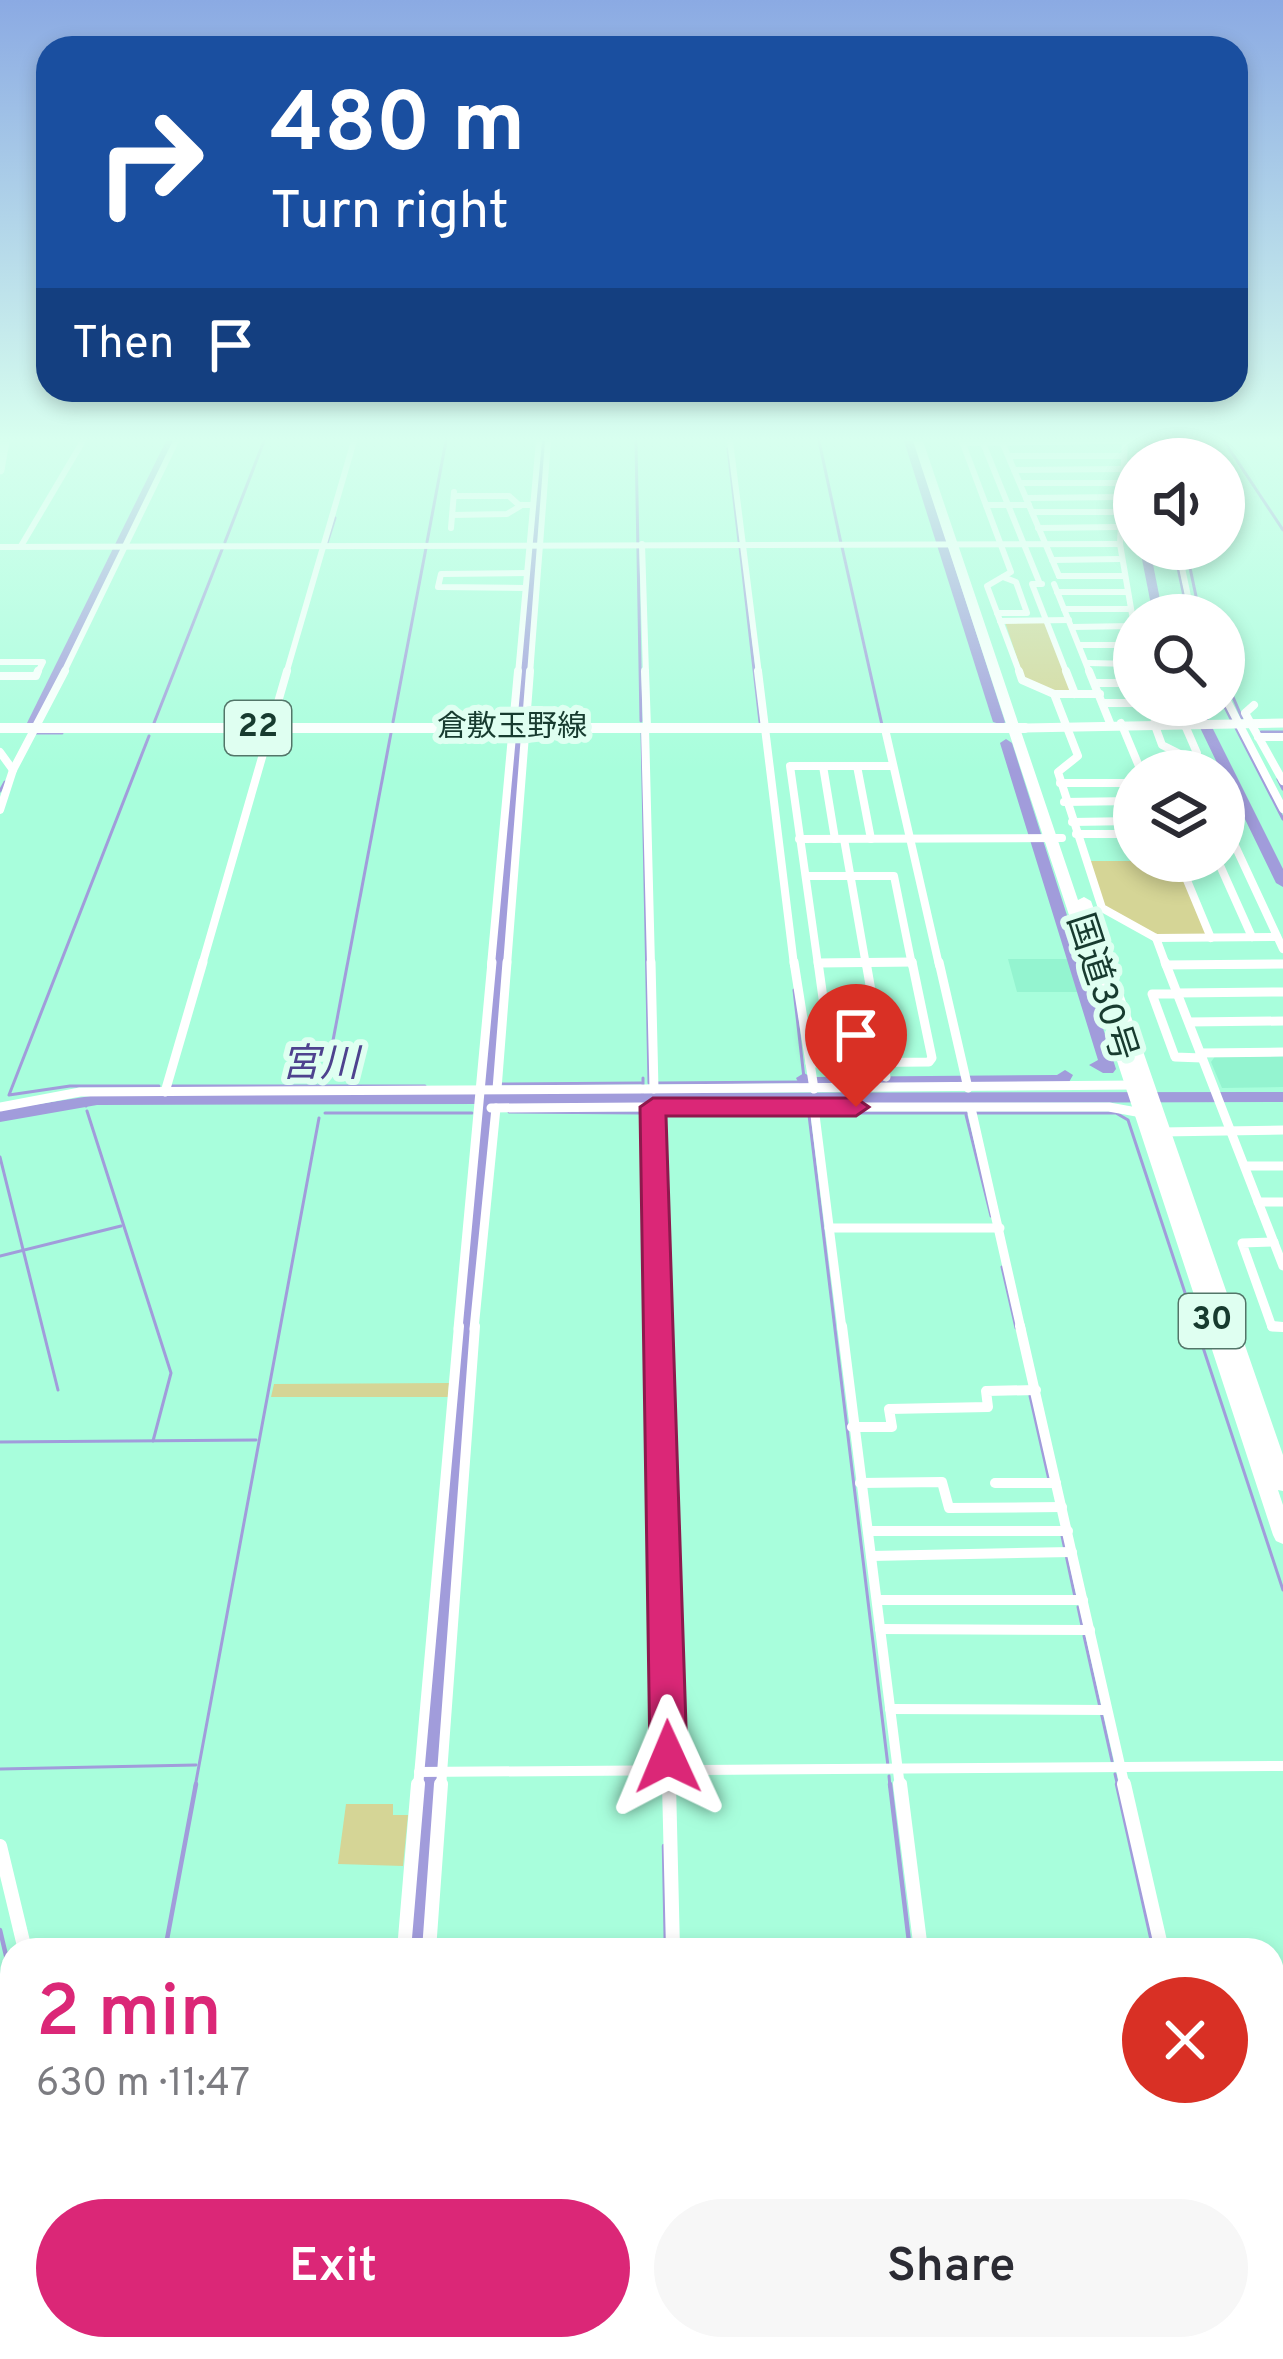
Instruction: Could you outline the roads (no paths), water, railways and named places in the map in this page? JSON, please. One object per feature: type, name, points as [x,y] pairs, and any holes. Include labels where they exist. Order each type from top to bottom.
[{"type":"highway","name":"国道30号","points":[[953,551],[1283,1483]]},
{"type":"highway","name":"国道30号","points":[[1146,1105],[1283,1534]]},
{"type":"main road","name":"倉敷玉野線","points":[[0,728],[1019,728]]},
{"type":"street","points":[[0,810],[13,770],[120,551]]},
{"type":"street","points":[[164,1092],[323,551]]},
{"type":"street","points":[[519,728],[527,573],[534,551]]},
{"type":"street","points":[[406,1938],[431,1771],[470,1372],[535,551]]},
{"type":"street","points":[[640,551],[649,1087]]},
{"type":"street","points":[[744,551],[806,1060],[813,1084]]},
{"type":"street","points":[[1003,551],[1011,572],[987,586],[1022,680],[1054,694],[1100,694]]},
{"type":"street","points":[[1027,551],[1040,584]]},
{"type":"street","points":[[1048,551],[1064,609],[1113,719]]},
{"type":"street","points":[[1052,560],[1113,560]]},
{"type":"street","points":[[1075,694],[1031,584],[1126,592],[1122,570]]},
{"type":"street","points":[[526,588],[438,587],[441,574],[527,573]]},
{"type":"street","points":[[1057,584],[1123,576]]},
{"type":"street","points":[[999,617],[1027,613],[1016,582],[1003,577]]},
{"type":"street","points":[[1064,609],[1113,609]]},
{"type":"street","points":[[999,617],[1113,625]]},
{"type":"street","points":[[1080,645],[1113,645]]},
{"type":"street","points":[[0,662],[43,662],[36,676],[0,676]]},
{"type":"street","points":[[1088,664],[1113,664]]},
{"type":"street","points":[[1096,682],[1113,682]]},
{"type":"street","points":[[1054,694],[1078,757],[1058,772],[1072,822]]},
{"type":"street","points":[[1105,704],[1113,704]]},
{"type":"street","points":[[1245,713],[1254,705]]},
{"type":"street","points":[[1019,728],[1113,723]]},
{"type":"street","points":[[1245,723],[1283,723]]},
{"type":"street","points":[[1155,726],[1162,745],[1171,750]]},
{"type":"street","points":[[1238,726],[1283,782]]},
{"type":"street","points":[[1241,726],[1258,737],[1283,737]]},
{"type":"street","points":[[886,731],[967,1083]]},
{"type":"street","points":[[1258,737],[1283,809]]},
{"type":"street","points":[[0,752],[13,770]]},
{"type":"street","points":[[832,1063],[790,766],[892,766]]},
{"type":"street","points":[[823,766],[850,876],[886,1077]]},
{"type":"street","points":[[856,766],[872,839]]},
{"type":"street","points":[[1060,783],[1113,783]]},
{"type":"street","points":[[1064,802],[1113,801]]},
{"type":"street","points":[[1053,838],[1072,822],[1113,821]]},
{"type":"street","points":[[799,839],[1113,834]]},
{"type":"street","points":[[1053,838],[1102,908],[1156,938],[1277,937]]},
{"type":"street","points":[[1245,868],[1283,949]]},
{"type":"street","points":[[806,876],[894,876],[932,1058],[810,1064]]},
{"type":"street","points":[[1188,882],[1211,938]]},
{"type":"street","points":[[1227,882],[1252,938]]},
{"type":"street","points":[[1156,938],[1283,1266]]},
{"type":"street","points":[[819,963],[912,962]]},
{"type":"street","points":[[1166,965],[1283,964]]},
{"type":"street","points":[[1283,992],[1152,994],[1174,1057],[1283,1052]]},
{"type":"street","points":[[1189,1022],[1283,1021]]},
{"type":"street","points":[[489,1097],[649,1087],[967,1083],[1146,1105],[1231,1131],[1283,1130]]},
{"type":"street","points":[[0,1107],[69,1093],[164,1092],[489,1097],[649,1109],[971,1112],[1146,1105]]},
{"type":"street","points":[[429,1938],[431,1771],[465,1222],[489,1097]]},
{"type":"street","points":[[649,1109],[664,1771],[672,1938]]},
{"type":"street","points":[[814,1111],[890,1708],[891,1770],[919,1938]]},
{"type":"street","points":[[971,1112],[1103,1710],[1159,1938]]},
{"type":"street","points":[[1245,1166],[1283,1166]]},
{"type":"street","points":[[1258,1202],[1283,1202]]},
{"type":"street","points":[[830,1228],[996,1228]]},
{"type":"street","points":[[1274,1242],[1242,1243],[1273,1327],[1283,1327]]},
{"type":"street","points":[[852,1427],[892,1427],[889,1409],[988,1408],[986,1391],[1031,1390]]},
{"type":"street","points":[[860,1483],[942,1483],[949,1508],[1058,1507]]},
{"type":"street","points":[[995,1483],[1052,1484]]},
{"type":"street","points":[[868,1531],[1063,1531]]},
{"type":"street","points":[[871,1556],[1068,1552]]},
{"type":"street","points":[[877,1600],[1078,1600]]},
{"type":"street","points":[[880,1630],[1085,1630]]},
{"type":"street","points":[[890,1708],[1103,1710]]},
{"type":"street","points":[[431,1771],[1283,1766]]},
{"type":"street","points":[[0,1846],[23,1938]]},
{"type":"waterway","points":[[33,723],[117,551]]},
{"type":"waterway","points":[[154,723],[221,551]]},
{"type":"waterway","points":[[393,722],[425,551]]},
{"type":"waterway","points":[[488,1099],[534,551]]},
{"type":"waterway","points":[[638,551],[641,721]]},
{"type":"waterway","points":[[740,551],[760,722]]},
{"type":"waterway","points":[[843,551],[882,725]]},
{"type":"waterway","points":[[944,551],[999,722]]},
{"type":"waterway","name":"宮川","points":[[1149,570],[1154,594]]},
{"type":"waterway","points":[[1178,570],[1184,594]]},
{"type":"waterway","points":[[1190,570],[1196,594]]},
{"type":"waterway","name":"宮川","points":[[1205,726],[1283,883]]},
{"type":"waterway","points":[[1236,728],[1283,819]]},
{"type":"waterway","points":[[1261,732],[1283,732]]},
{"type":"waterway","points":[[36,733],[62,733]]},
{"type":"waterway","points":[[325,1083],[391,733]]},
{"type":"waterway","points":[[642,733],[649,1083]]},
{"type":"waterway","points":[[149,736],[9,1095],[70,1086],[159,1086]]},
{"type":"waterway","points":[[1006,743],[1108,1069],[1097,1065]]},
{"type":"waterway","points":[[1278,779],[1283,789]]},
{"type":"waterway","points":[[0,791],[5,782]]},
{"type":"waterway","points":[[794,990],[804,1078]]},
{"type":"waterway","points":[[804,1078],[805,1082],[1063,1080],[1065,1075]]},
{"type":"waterway","points":[[643,1078],[643,1106]]},
{"type":"waterway","points":[[658,1083],[805,1082]]},
{"type":"waterway","points":[[501,1084],[641,1083]]},
{"type":"waterway","points":[[171,1086],[425,1086]]},
{"type":"waterway","name":"宮川","points":[[644,1098],[1283,1097]]},
{"type":"waterway","name":"宮川","points":[[488,1099],[641,1098]]},
{"type":"waterway","name":"宮川","points":[[0,1116],[97,1100],[488,1099]]},
{"type":"waterway","points":[[417,1938],[488,1099]]},
{"type":"waterway","name":"宮川","points":[[84,1101],[86,1106]]},
{"type":"waterway","points":[[87,1111],[171,1373],[153,1441]]},
{"type":"waterway","points":[[509,1112],[641,1113]]},
{"type":"waterway","points":[[658,1112],[811,1113]]},
{"type":"waterway","points":[[325,1113],[472,1113]]},
{"type":"waterway","points":[[820,1113],[967,1113]]},
{"type":"waterway","points":[[976,1113],[1116,1113],[1128,1120],[1283,1590]]},
{"type":"waterway","points":[[809,1115],[888,1766]]},
{"type":"waterway","points":[[966,1115],[991,1216]]},
{"type":"waterway","points":[[195,1787],[319,1118]]},
{"type":"waterway","points":[[0,1157],[23,1250]]},
{"type":"waterway","points":[[23,1250],[121,1226]]},
{"type":"waterway","points":[[0,1256],[23,1250]]},
{"type":"waterway","points":[[23,1250],[58,1390]]},
{"type":"waterway","points":[[652,1264],[653,1327]]},
{"type":"waterway","points":[[1002,1267],[1016,1328]]},
{"type":"waterway","points":[[1030,1396],[1049,1480]]},
{"type":"waterway","points":[[153,1441],[256,1440]]},
{"type":"waterway","points":[[0,1442],[153,1441]]},
{"type":"waterway","points":[[656,1468],[662,1765]]},
{"type":"waterway","points":[[1062,1536],[1075,1597]]},
{"type":"waterway","points":[[1078,1607],[1082,1626]]},
{"type":"waterway","points":[[1084,1636],[1112,1761]]},
{"type":"waterway","points":[[0,1769],[196,1765]]},
{"type":"waterway","points":[[1115,1774],[1118,1787]]},
{"type":"waterway","points":[[889,1776],[890,1787]]},
{"type":"waterway","points":[[167,1938],[196,1784]]},
{"type":"waterway","points":[[890,1784],[909,1938]]},
{"type":"waterway","points":[[1117,1784],[1151,1938]]},
{"type":"waterway","points":[[664,1846],[666,1938]]},
{"type":"waterway","points":[[0,1930],[2,1938]]}]
